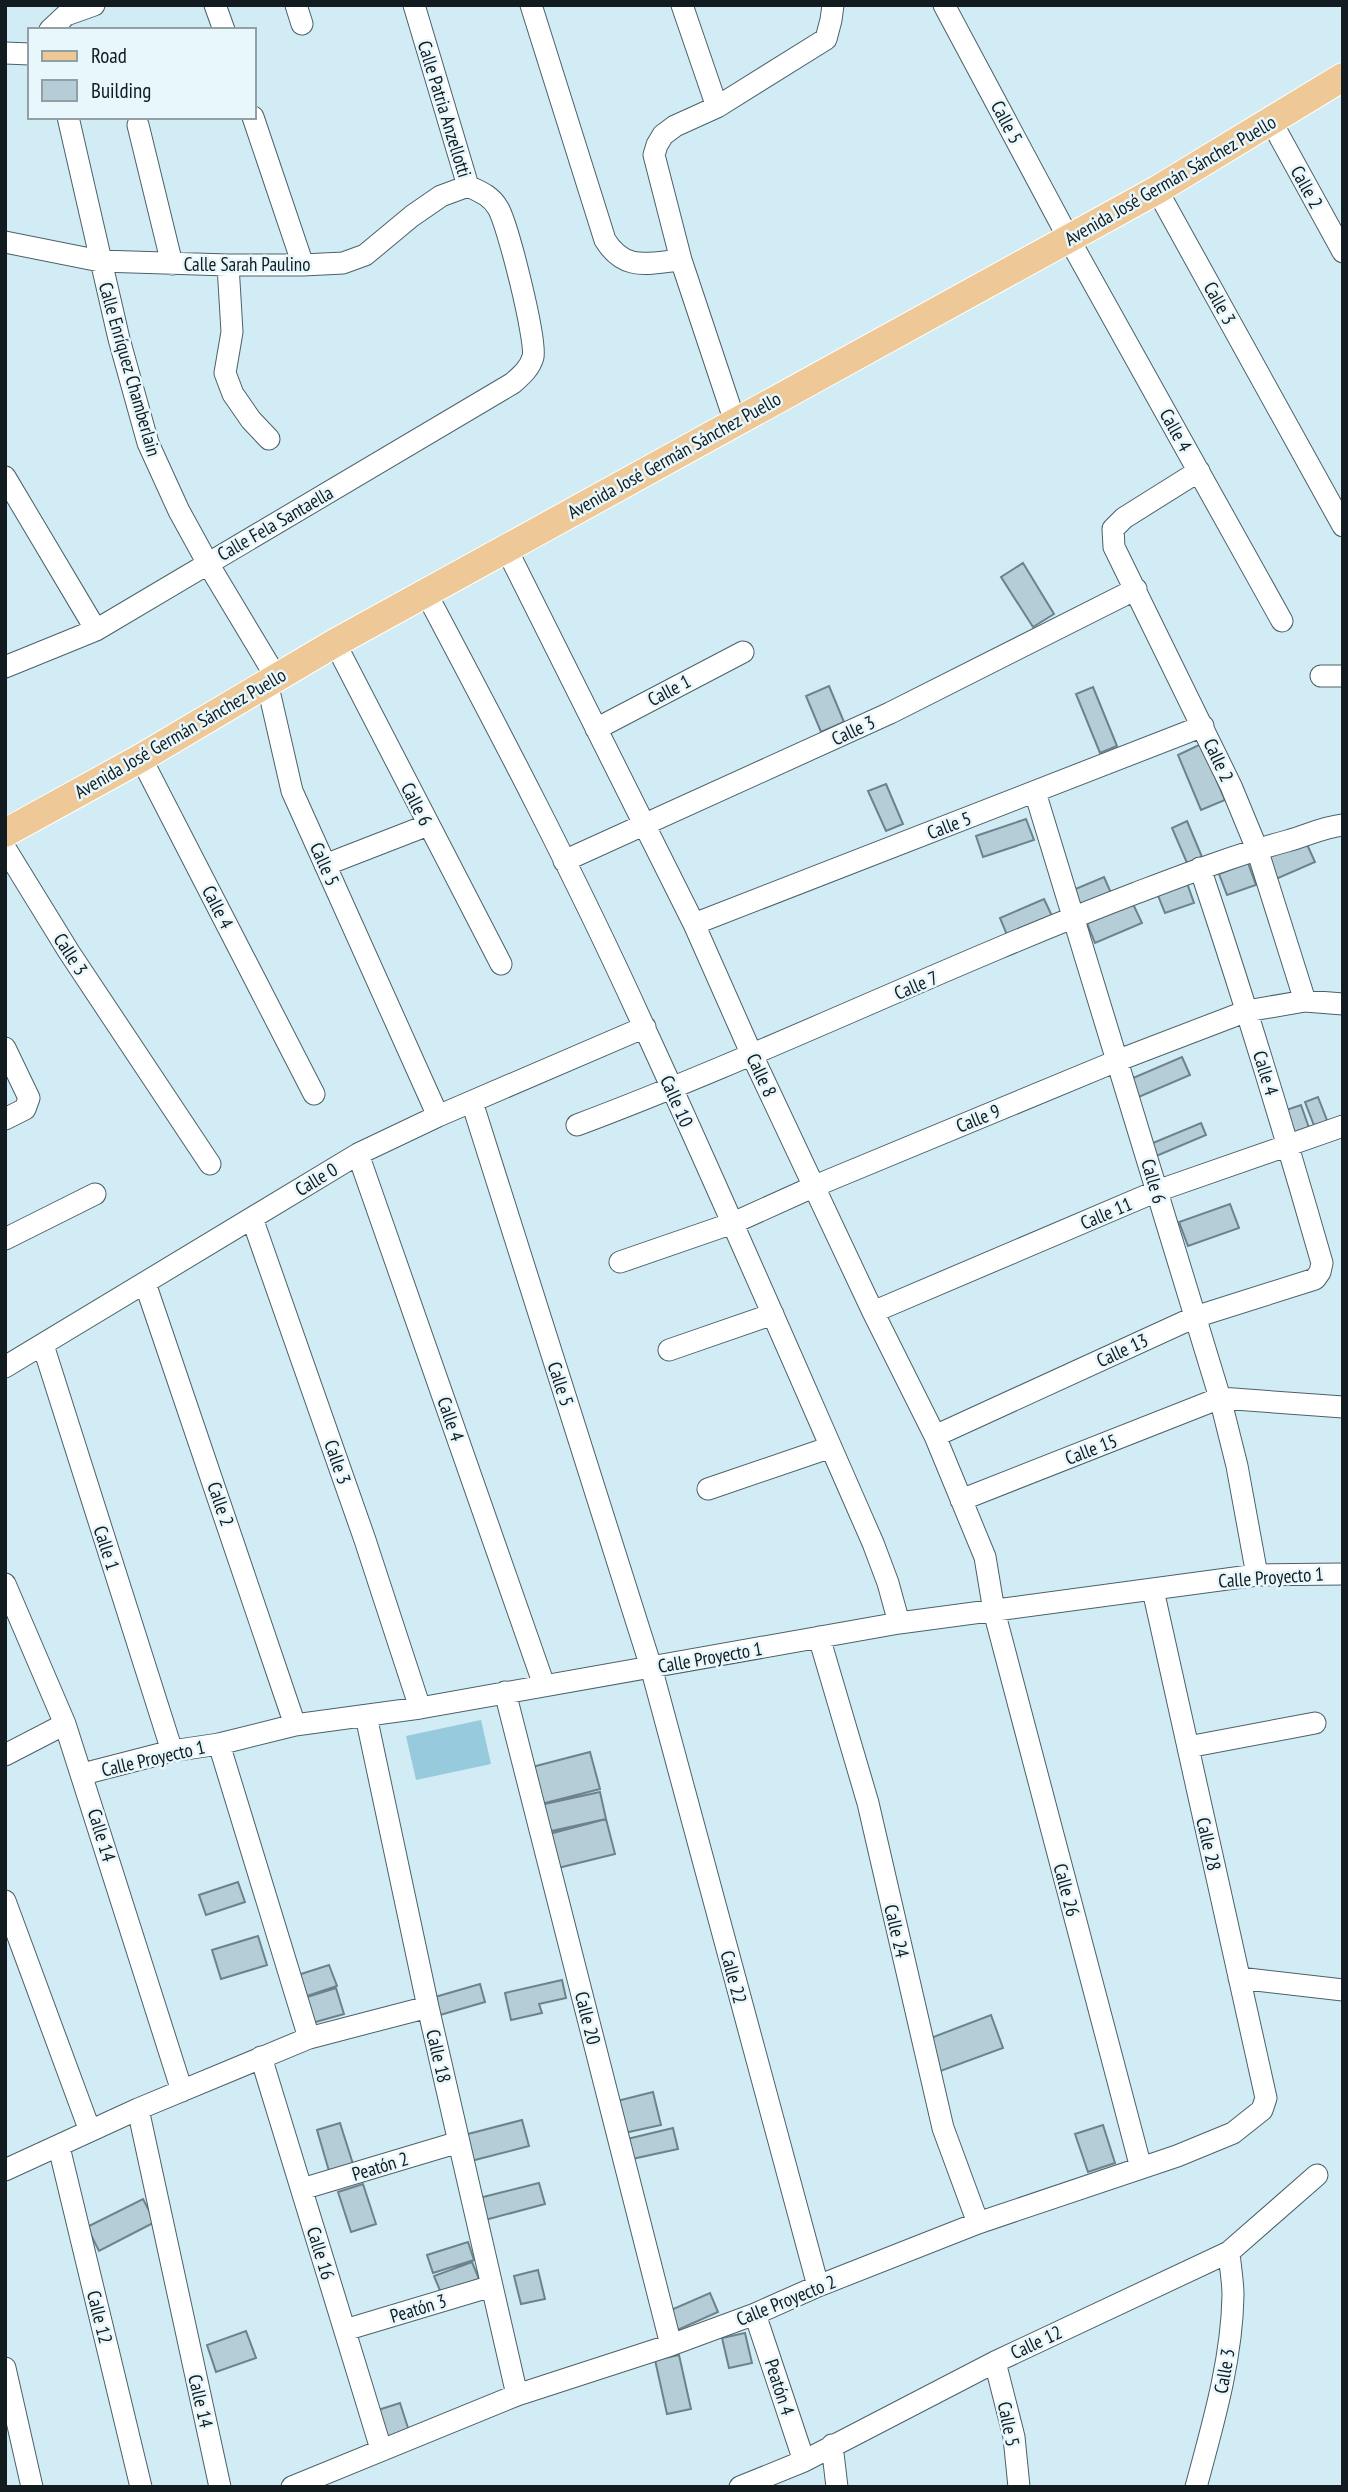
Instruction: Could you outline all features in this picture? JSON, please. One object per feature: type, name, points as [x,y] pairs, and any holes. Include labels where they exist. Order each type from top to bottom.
[{"type":"main road","name":"Avenida José Germán Sánchez Puello","points":[[5,833],[141,758],[335,643],[1157,190],[1343,77]]},
{"type":"street","points":[[52,28],[66,15],[94,5]]},
{"type":"street","points":[[215,5],[223,28]]},
{"type":"street","name":"Calle Patria Anzellotti","points":[[414,5],[468,186],[488,195],[499,209],[513,249],[534,352],[532,360]]},
{"type":"street","points":[[531,5],[605,240],[617,255],[636,264],[681,260]]},
{"type":"street","points":[[682,5],[717,107]]},
{"type":"street","points":[[735,422],[681,260],[654,155],[663,135],[675,126],[717,107],[826,39],[833,5]]},
{"type":"street","name":"Calle 5","points":[[944,5],[1069,239]]},
{"type":"street","points":[[5,53],[28,54]]},
{"type":"street","name":"Calle Enríquez Chamberlain","points":[[68,119],[100,261],[148,443],[179,511],[272,679]]},
{"type":"street","points":[[254,119],[303,265]]},
{"type":"street","name":"Calle 2","points":[[1271,121],[1343,252]]},
{"type":"street","points":[[138,125],[172,264]]},
{"type":"street","name":"Calle Sarah Paulino","points":[[5,242],[100,261],[303,265],[355,260],[441,196],[468,186]]},
{"type":"street","name":"Calle 3","points":[[1157,190],[1343,526]]},
{"type":"street","name":"Calle 4","points":[[1069,239],[1282,621]]},
{"type":"street","points":[[228,265],[232,332],[225,373],[233,394],[251,420],[269,439]]},
{"type":"street","name":"Calle Fela Santaella","points":[[5,667],[96,630],[206,562],[513,383],[527,370],[532,360]]},
{"type":"street","name":"Calle 2","points":[[1199,471],[1112,529],[1114,547],[1203,726],[1257,849],[1305,1001]]},
{"type":"street","points":[[5,477],[96,630]]},
{"type":"street","name":"Calle 8","points":[[506,548],[694,924],[752,1055],[873,1312],[935,1436],[985,1557],[994,1611]]},
{"type":"street","name":"Calle 3","points":[[564,861],[890,713],[1136,589]]},
{"type":"street","name":"Calle 10","points":[[426,593],[517,764],[645,1027],[877,1553],[899,1623]]},
{"type":"street","name":"Calle 6","points":[[335,643],[501,964]]},
{"type":"street","name":"Calle 1","points":[[596,729],[743,652]]},
{"type":"street","points":[[1321,676],[1343,676]]},
{"type":"street","name":"Calle 5","points":[[272,679],[292,791],[438,1115]]},
{"type":"street","name":"Calle 5","points":[[694,924],[1203,726]]},
{"type":"street","name":"Calle 4","points":[[141,758],[314,1094]]},
{"type":"street","name":"Calle 6","points":[[1035,792],[1220,1398],[1237,1466],[1257,1575]]},
{"type":"street","points":[[325,865],[428,825]]},
{"type":"street","name":"Calle 7","points":[[577,1125],[671,1090],[1074,916],[1200,868],[1329,827],[1343,825]]},
{"type":"street","name":"Calle 3","points":[[5,848],[69,952],[210,1164]]},
{"type":"street","name":"Calle 4","points":[[1200,868],[1247,1011],[1322,1263],[1315,1279]]},
{"type":"street","name":"Calle 9","points":[[620,1262],[733,1223],[814,1186],[1119,1060],[1247,1011],[1305,1001],[1343,1004]]},
{"type":"street","name":"Calle 0","points":[[5,1367],[358,1154],[438,1115],[645,1027]]},
{"type":"street","points":[[5,1048],[29,1098],[25,1109],[5,1119]]},
{"type":"street","name":"Calle 5","points":[[472,1102],[651,1667]]},
{"type":"street","name":"Calle 11","points":[[873,1312],[1157,1191],[1343,1126]]},
{"type":"street","name":"Calle 4","points":[[358,1154],[544,1685]]},
{"type":"street","points":[[5,1239],[94,1194]]},
{"type":"street","name":"Calle 3","points":[[252,1217],[365,1540],[420,1707]]},
{"type":"street","name":"Calle 13","points":[[935,1436],[1195,1317],[1315,1279]]},
{"type":"street","name":"Calle 2","points":[[145,1283],[295,1725]]},
{"type":"street","points":[[669,1350],[773,1314]]},
{"type":"street","name":"Calle 1","points":[[43,1345],[172,1751]]},
{"type":"street","points":[[1220,1398],[1343,1407]]},
{"type":"street","name":"Calle 15","points":[[961,1500],[1220,1398]]},
{"type":"street","points":[[708,1489],[831,1447]]},
{"type":"street","name":"Calle Proyecto 1","points":[[83,1774],[172,1751],[219,1744],[295,1725],[420,1707],[899,1623],[1257,1575],[1343,1574]]},
{"type":"street","name":"Calle 14","points":[[5,1584],[65,1724],[83,1774],[182,2091]]},
{"type":"street","name":"Calle 28","points":[[1153,1590],[1266,2098]]},
{"type":"street","name":"Calle 26","points":[[994,1611],[1141,2168]]},
{"type":"street","name":"Calle 24","points":[[819,1637],[868,1802],[943,2128],[978,2223]]},
{"type":"street","name":"Calle 22","points":[[651,1667],[818,2286]]},
{"type":"street","name":"Calle 20","points":[[505,1692],[671,2345]]},
{"type":"street","name":"Calle 18","points":[[366,1716],[428,2007],[517,2395]]},
{"type":"street","points":[[1188,1747],[1315,1723]]},
{"type":"street","points":[[5,1755],[65,1724]]},
{"type":"street","points":[[219,1744],[309,2038]]},
{"type":"street","points":[[5,1901],[90,2131]]},
{"type":"street","points":[[1239,1978],[1343,1990]]},
{"type":"street","points":[[5,2170],[138,2109],[309,2038],[428,2007]]},
{"type":"street","name":"Calle 16","points":[[261,2057],[382,2449]]},
{"type":"street","name":"Calle Proyecto 2","points":[[292,2487],[517,2395],[671,2345],[755,2314],[818,2286],[978,2223],[1141,2168],[1233,2133],[1262,2110],[1266,2098]]},
{"type":"street","name":"Calle 14","points":[[138,2109],[220,2487]]},
{"type":"street","name":"Peatón 2","points":[[302,2189],[459,2142]]},
{"type":"street","name":"Calle 12","points":[[59,2147],[141,2487]]},
{"type":"street","name":"Calle 12","points":[[740,2487],[804,2461],[995,2362],[1229,2252],[1317,2175]]},
{"type":"street","name":"Calle 3","points":[[1196,2487],[1229,2347],[1233,2294],[1229,2252]]},
{"type":"street","name":"Peatón 3","points":[[345,2330],[492,2286]]},
{"type":"street","name":"Peatón 4","points":[[755,2314],[804,2461]]},
{"type":"street","name":"Calle 5","points":[[995,2362],[1014,2437],[1019,2487]]},
{"type":"street","points":[[5,2368],[32,2487]]},
{"type":"street","points":[[832,2445],[837,2487]]},
{"type":"shaded area","points":[[481,1720],[491,1764],[416,1780],[406,1736]]},
{"type":"building","points":[[1023,563],[1054,614],[1033,627],[1001,577]]},
{"type":"building","points":[[829,686],[844,722],[821,732],[806,696]]},
{"type":"building","points":[[1093,687],[1117,746],[1100,753],[1076,694]]},
{"type":"building","points":[[1201,744],[1225,800],[1201,810],[1178,755]]},
{"type":"building","points":[[886,784],[903,824],[886,831],[868,791]]},
{"type":"building","points":[[1026,819],[1034,840],[983,857],[976,836]]},
{"type":"building","points":[[1187,821],[1202,857],[1187,863],[1172,828]]},
{"type":"building","points":[[1305,840],[1315,862],[1276,879],[1267,856]]},
{"type":"building","points":[[1248,863],[1256,885],[1227,895],[1219,874]]},
{"type":"building","points":[[1104,877],[1111,893],[1080,906],[1073,890]]},
{"type":"building","points":[[1187,883],[1194,903],[1165,913],[1157,893]]},
{"type":"building","points":[[1044,899],[1052,916],[1007,935],[1000,918]]},
{"type":"building","points":[[1133,904],[1142,923],[1095,943],[1087,923]]},
{"type":"building","points":[[1182,1057],[1190,1075],[1134,1099],[1126,1081]]},
{"type":"building","points":[[1318,1097],[1328,1123],[1315,1128],[1305,1102]]},
{"type":"building","points":[[1301,1105],[1309,1128],[1295,1133],[1286,1110]]},
{"type":"building","points":[[1201,1123],[1206,1135],[1154,1157],[1148,1145]]},
{"type":"building","points":[[1230,1204],[1239,1228],[1188,1246],[1179,1222]]},
{"type":"building","points":[[590,1752],[600,1789],[541,1804],[532,1767]]},
{"type":"building","points":[[600,1792],[606,1819],[547,1832],[540,1805]]},
{"type":"building","points":[[606,1819],[615,1854],[558,1868],[549,1834]]},
{"type":"building","points":[[238,1882],[245,1902],[206,1915],[199,1895]]},
{"type":"building","points":[[258,1936],[267,1965],[221,1979],[212,1950]]},
{"type":"building","points":[[329,1965],[337,1986],[304,1997],[298,1975]]},
{"type":"building","points":[[562,1980],[566,1998],[539,2004],[542,2013],[511,2020],[505,1993]]},
{"type":"building","points":[[480,1984],[485,2002],[440,2015],[435,1997]]},
{"type":"building","points":[[336,1988],[344,2014],[312,2023],[304,1998]]},
{"type":"building","points":[[991,2015],[1003,2048],[935,2073],[923,2041]]},
{"type":"building","points":[[653,2092],[661,2125],[624,2133],[617,2101]]},
{"type":"building","points":[[522,2120],[529,2146],[471,2161],[464,2135]]},
{"type":"building","points":[[340,2123],[353,2164],[329,2171],[317,2130]]},
{"type":"building","points":[[1103,2125],[1115,2163],[1088,2172],[1075,2134]]},
{"type":"building","points":[[673,2128],[678,2149],[632,2159],[627,2139]]},
{"type":"building","points":[[539,2183],[545,2204],[485,2220],[479,2198]]},
{"type":"building","points":[[363,2184],[376,2224],[351,2232],[338,2192]]},
{"type":"building","points":[[143,2199],[155,2222],[99,2251],[87,2227]]},
{"type":"building","points":[[468,2242],[474,2260],[433,2273],[427,2255]]},
{"type":"building","points":[[472,2262],[479,2279],[441,2293],[434,2276]]},
{"type":"building","points":[[538,2270],[545,2299],[521,2304],[514,2276]]},
{"type":"building","points":[[710,2293],[718,2312],[673,2332],[664,2313]]},
{"type":"building","points":[[246,2331],[256,2358],[216,2372],[207,2345]]},
{"type":"building","points":[[745,2333],[752,2363],[729,2368],[722,2338]]},
{"type":"building","points":[[679,2355],[691,2409],[667,2414],[655,2360]]},
{"type":"building","points":[[400,2403],[410,2434],[388,2441],[378,2410]]}]
